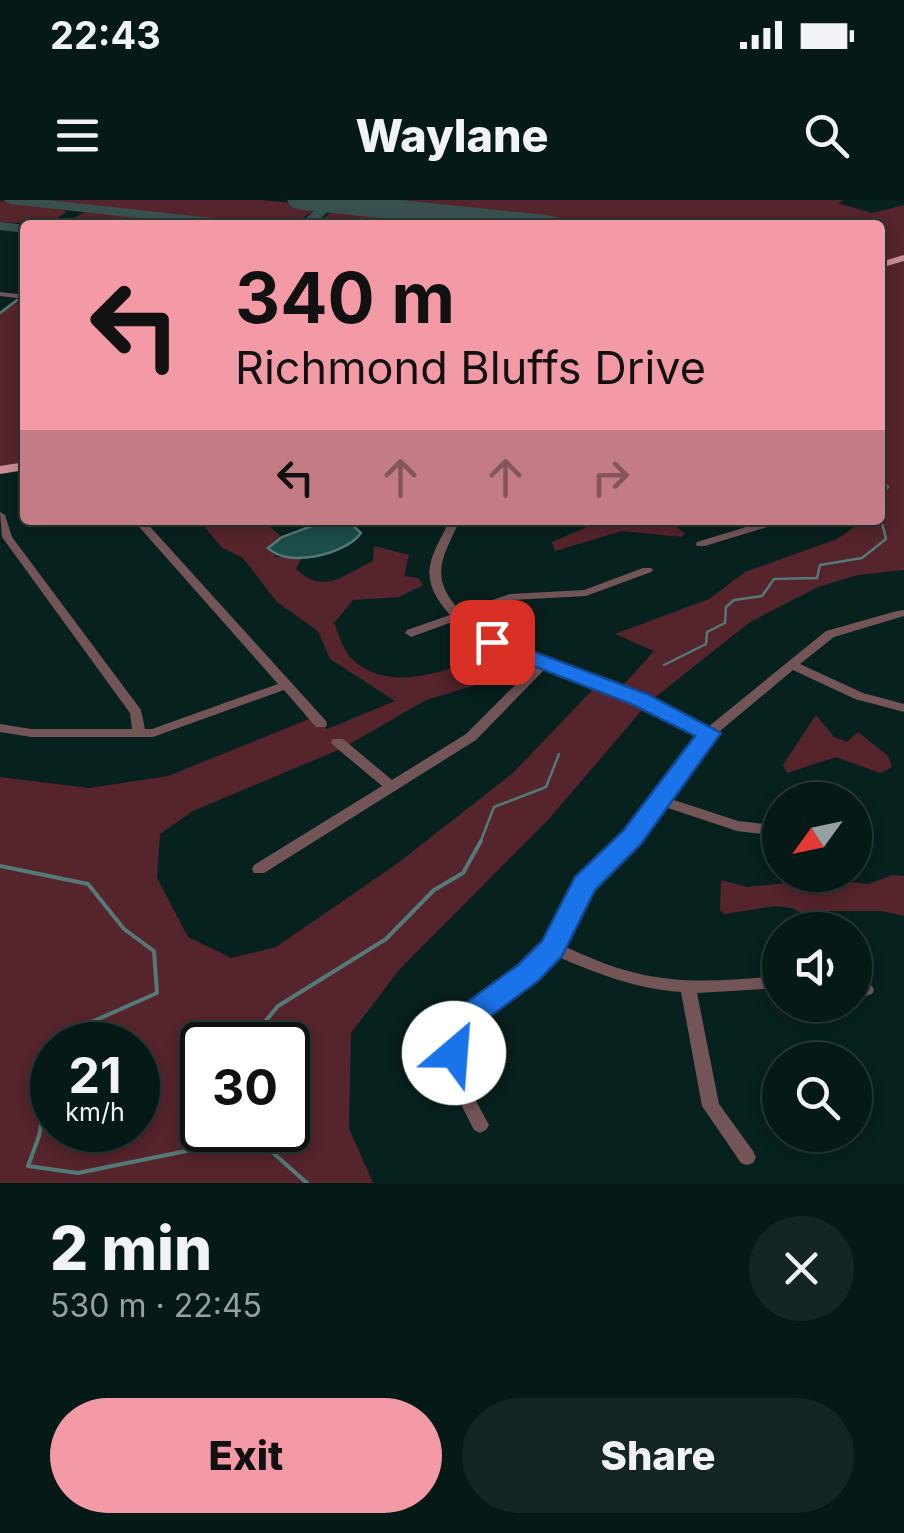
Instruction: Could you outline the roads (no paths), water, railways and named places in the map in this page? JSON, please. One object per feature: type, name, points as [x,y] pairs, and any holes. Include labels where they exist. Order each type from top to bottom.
[{"type":"street","points":[[0,515],[7,536],[136,713],[140,734]]},
{"type":"street","points":[[142,525],[321,724]]},
{"type":"street","points":[[452,525],[438,553],[434,574],[442,596],[460,615],[502,648],[639,699],[709,733]]},
{"type":"street","points":[[745,525],[751,529]]},
{"type":"street","points":[[701,544],[764,525]]},
{"type":"street","points":[[412,633],[518,596],[592,592],[648,570]]},
{"type":"street","points":[[480,1126],[454,1074],[460,1032],[478,1008],[528,973],[552,948],[585,884],[622,848],[709,733],[836,631],[901,613]]},
{"type":"street","points":[[259,869],[470,737],[543,664]]},
{"type":"street","points":[[792,665],[859,696],[904,708]]},
{"type":"street","points":[[0,728],[30,733],[140,734],[169,729],[286,685]]},
{"type":"street","points":[[338,742],[391,786]]},
{"type":"street","points":[[659,800],[730,825],[762,828]]},
{"type":"street","points":[[552,948],[625,980],[688,990],[762,984]]},
{"type":"street","points":[[688,990],[711,1106],[747,1157]]},
{"type":"waterway","points":[[0,313],[17,300]]},
{"type":"waterway","points":[[885,484],[885,490]]},
{"type":"waterway","points":[[664,665],[706,644],[707,632],[725,623],[726,607],[734,600],[762,596],[774,579],[817,578],[820,565],[862,558],[886,539],[882,525]]},
{"type":"waterway","points":[[480,842],[494,807],[546,787],[559,754]]},
{"type":"waterway","points":[[265,1022],[278,1006],[386,939],[434,890],[463,873],[480,842]]},
{"type":"waterway","points":[[0,866],[88,884],[124,929],[154,951],[157,993],[92,1022]]},
{"type":"waterway","points":[[33,1152],[28,1166],[78,1173],[255,1137],[307,1183]]}]
